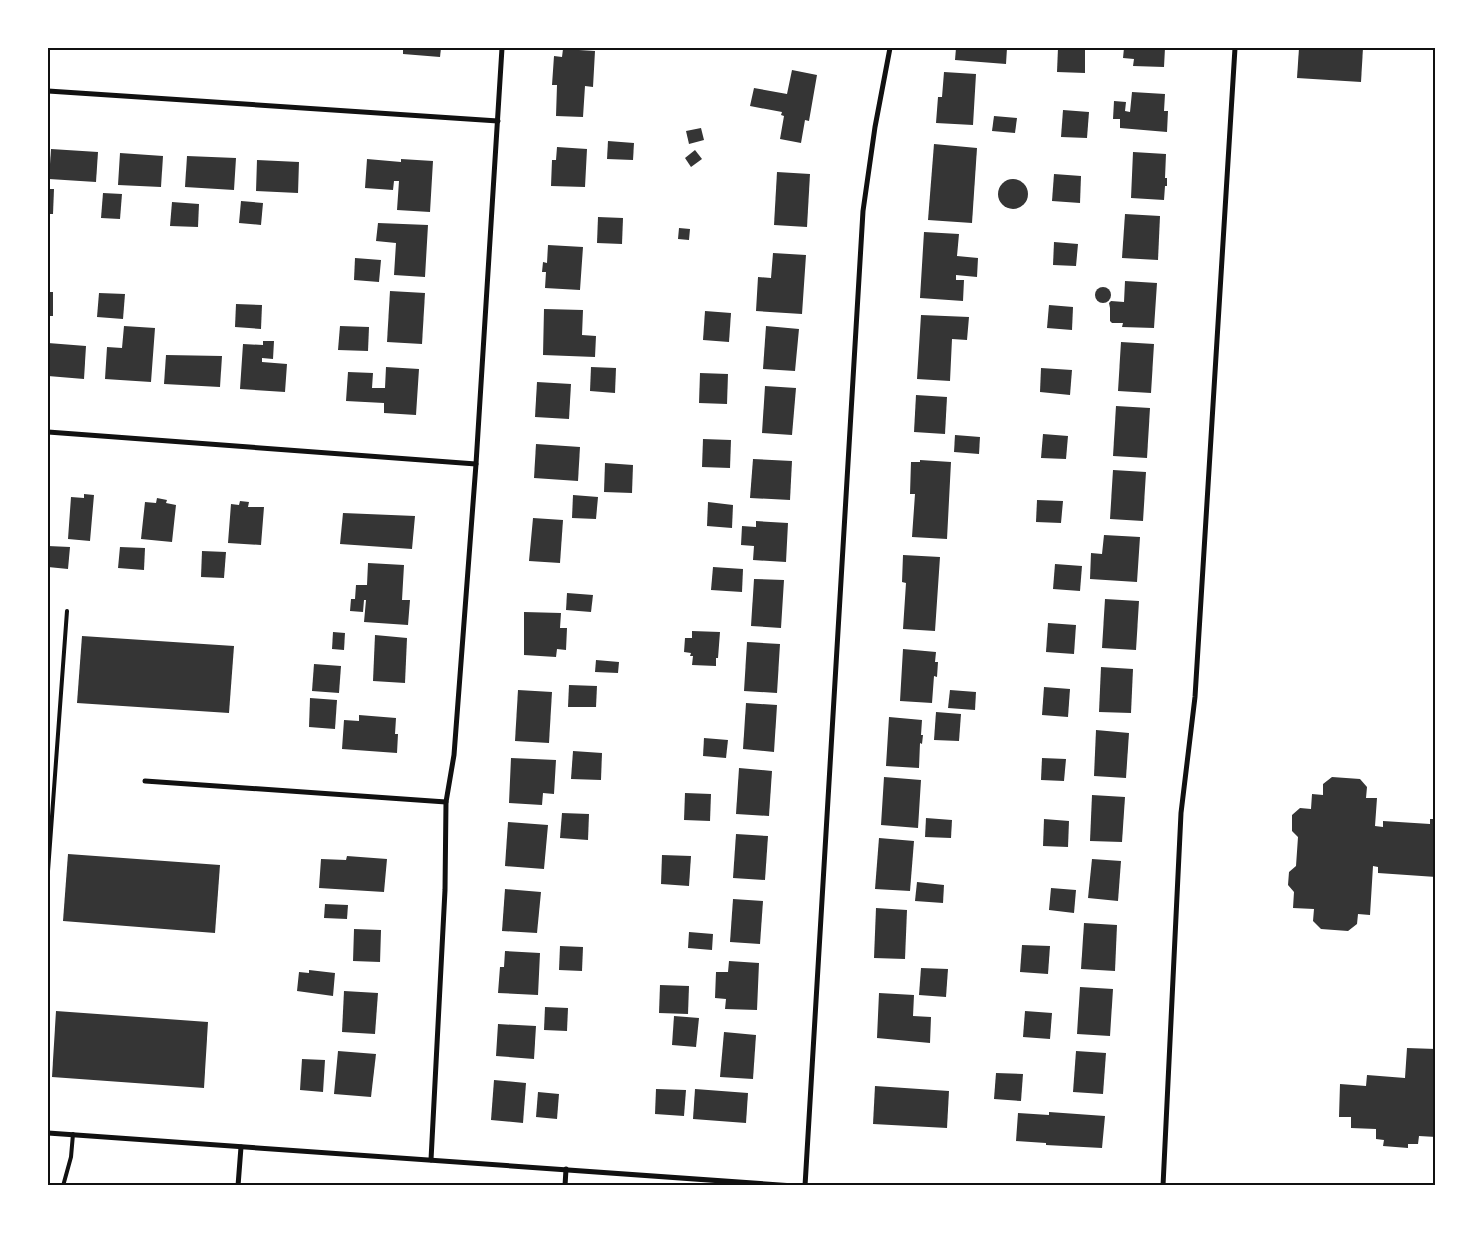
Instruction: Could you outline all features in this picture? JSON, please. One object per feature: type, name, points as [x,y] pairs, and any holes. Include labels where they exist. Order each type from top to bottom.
[{"type":"street","points":[[431,1160],[445,890],[446,802],[454,755],[476,464],[502,48]]},
{"type":"street","points":[[805,1186],[863,211],[875,127],[890,48]]},
{"type":"street","points":[[1163,1186],[1181,813],[1195,697],[1235,48]]},
{"type":"street","points":[[48,91],[498,121]]},
{"type":"street","points":[[48,432],[476,464]]},
{"type":"street","points":[[145,781],[446,802]]},
{"type":"street","points":[[48,1132],[794,1186]]},
{"type":"street","points":[[238,1186],[241,1147]]},
{"type":"street","points":[[565,1186],[566,1169]]},
{"type":"lane","points":[[48,871],[67,612]]},
{"type":"lane","points":[[63,1186],[71,1156],[73,1134]]},
{"type":"building","points":[[403,48],[441,48],[440,57],[403,54]]},
{"type":"building","points":[[956,48],[1007,48],[1006,64],[955,60]]},
{"type":"building","points":[[1058,48],[1085,48],[1085,73],[1057,72]]},
{"type":"building","points":[[1124,48],[1165,48],[1164,67],[1133,66],[1134,59],[1123,58]]},
{"type":"building","points":[[1299,48],[1363,48],[1361,82],[1297,78]]},
{"type":"building","points":[[563,49],[595,51],[593,87],[585,86],[583,117],[556,116],[557,85],[552,85],[554,56],[562,57]]},
{"type":"building","points":[[792,70],[817,75],[809,121],[805,120],[801,143],[780,139],[784,116],[781,115],[782,112],[750,106],[754,88],[787,94]]},
{"type":"building","points":[[944,72],[976,74],[973,125],[936,123],[938,97],[942,97]]},
{"type":"building","points":[[1132,92],[1165,94],[1164,111],[1168,111],[1167,132],[1120,128],[1120,119],[1113,119],[1114,101],[1126,102],[1125,111],[1130,112]]},
{"type":"building","points":[[1063,110],[1089,112],[1087,138],[1061,137]]},
{"type":"building","points":[[994,116],[1017,118],[1015,133],[992,131]]},
{"type":"building","points":[[701,128],[704,140],[689,144],[686,131]]},
{"type":"building","points":[[608,141],[634,143],[633,160],[607,159]]},
{"type":"building","points":[[934,144],[977,148],[972,223],[928,220]]},
{"type":"building","points":[[557,147],[587,149],[585,187],[551,186],[552,160],[556,160]]},
{"type":"building","points":[[51,149],[98,152],[96,182],[49,179]]},
{"type":"building","points":[[695,150],[702,159],[691,167],[685,158]]},
{"type":"building","points":[[1133,152],[1166,154],[1165,178],[1167,178],[1167,186],[1165,186],[1164,200],[1131,198]]},
{"type":"building","points":[[120,153],[163,156],[161,187],[118,185]]},
{"type":"building","points":[[187,156],[236,158],[234,190],[185,187]]},
{"type":"building","points":[[367,159],[401,162],[401,159],[433,161],[430,212],[397,210],[399,181],[394,181],[393,190],[365,188]]},
{"type":"building","points":[[257,160],[299,162],[298,193],[256,191]]},
{"type":"building","points":[[777,172],[810,174],[807,227],[774,225]]},
{"type":"building","points":[[1054,174],[1081,176],[1080,203],[1052,201]]},
{"type":"building","points":[[1013,179],[1024,183],[1028,194],[1024,205],[1013,209],[1002,205],[998,194],[1002,183]]},
{"type":"building","points":[[48,189],[54,189],[53,214],[48,214]]},
{"type":"building","points":[[103,193],[122,194],[120,219],[101,218]]},
{"type":"building","points":[[241,201],[263,203],[261,225],[239,223]]},
{"type":"building","points":[[172,202],[199,204],[198,227],[170,226]]},
{"type":"building","points":[[1125,214],[1160,216],[1158,260],[1122,258]]},
{"type":"building","points":[[598,217],[623,218],[622,244],[597,243]]},
{"type":"building","points":[[378,223],[428,225],[425,277],[394,275],[396,243],[376,241]]},
{"type":"building","points":[[679,228],[690,229],[689,240],[678,239]]},
{"type":"building","points":[[924,232],[959,234],[957,256],[978,258],[977,277],[956,275],[956,280],[964,280],[963,301],[920,298]]},
{"type":"building","points":[[1054,242],[1078,244],[1076,266],[1053,265]]},
{"type":"building","points":[[548,245],[583,247],[580,290],[545,288],[546,272],[542,272],[543,262],[547,263]]},
{"type":"building","points":[[773,253],[806,255],[802,314],[756,311],[758,277],[771,278]]},
{"type":"building","points":[[355,258],[381,260],[379,282],[354,280]]},
{"type":"building","points":[[1125,281],[1157,283],[1154,328],[1122,327],[1123,323],[1112,323],[1110,321],[1109,303],[1111,301],[1124,302]]},
{"type":"building","points":[[1103,287],[1109,289],[1111,295],[1109,301],[1103,303],[1097,301],[1095,295],[1097,289]]},
{"type":"building","points":[[390,291],[425,293],[422,344],[387,342]]},
{"type":"building","points":[[48,292],[53,292],[53,316],[48,316]]},
{"type":"building","points":[[99,293],[125,294],[123,319],[97,317]]},
{"type":"building","points":[[236,304],[262,305],[261,329],[235,327]]},
{"type":"building","points":[[1049,305],[1073,307],[1072,330],[1047,328]]},
{"type":"building","points":[[544,309],[583,310],[582,335],[596,336],[595,357],[543,355]]},
{"type":"building","points":[[705,311],[731,313],[729,342],[703,340]]},
{"type":"building","points":[[921,315],[969,317],[967,340],[952,339],[950,381],[917,379]]},
{"type":"building","points":[[124,326],[155,328],[151,382],[105,379],[107,347],[122,348]]},
{"type":"building","points":[[340,326],[369,327],[368,351],[338,350]]},
{"type":"building","points":[[766,326],[799,329],[795,371],[763,369]]},
{"type":"building","points":[[263,341],[274,341],[273,359],[262,358],[262,362],[287,364],[285,392],[240,389],[243,344],[263,345]]},
{"type":"building","points":[[1121,342],[1154,344],[1151,393],[1118,391]]},
{"type":"building","points":[[48,343],[86,346],[84,379],[48,376]]},
{"type":"building","points":[[166,355],[222,356],[220,387],[164,384]]},
{"type":"building","points":[[386,367],[419,369],[416,415],[384,413],[384,403],[346,401],[348,372],[373,373],[372,388],[385,388]]},
{"type":"building","points":[[591,367],[616,368],[615,393],[590,391]]},
{"type":"building","points":[[1041,368],[1072,370],[1070,395],[1040,392]]},
{"type":"building","points":[[700,373],[728,374],[727,404],[699,403]]},
{"type":"building","points":[[537,382],[571,384],[569,419],[535,417]]},
{"type":"building","points":[[765,386],[796,388],[792,435],[762,433]]},
{"type":"building","points":[[916,395],[947,397],[945,434],[914,432]]},
{"type":"building","points":[[1116,406],[1150,408],[1147,458],[1113,456]]},
{"type":"building","points":[[1043,434],[1068,436],[1066,459],[1041,458]]},
{"type":"building","points":[[955,435],[980,437],[979,454],[954,452]]},
{"type":"building","points":[[703,439],[731,440],[730,468],[702,467]]},
{"type":"building","points":[[536,444],[580,447],[578,481],[534,478]]},
{"type":"building","points":[[753,459],[792,461],[790,500],[750,498]]},
{"type":"building","points":[[920,460],[951,462],[947,539],[912,537],[915,494],[910,494],[911,462],[920,462]]},
{"type":"building","points":[[605,463],[633,465],[632,493],[604,492]]},
{"type":"building","points":[[1113,470],[1146,472],[1143,521],[1110,519]]},
{"type":"building","points":[[84,494],[94,495],[90,541],[68,539],[71,497],[84,498]]},
{"type":"building","points":[[573,495],[598,497],[596,519],[572,518]]},
{"type":"building","points":[[157,498],[167,500],[166,503],[176,505],[172,542],[141,539],[145,502],[156,503]]},
{"type":"building","points":[[1037,500],[1063,501],[1061,523],[1036,522]]},
{"type":"building","points":[[240,501],[249,502],[248,507],[264,507],[261,545],[228,543],[231,504],[239,505]]},
{"type":"building","points":[[708,502],[733,505],[732,528],[707,526]]},
{"type":"building","points":[[343,513],[415,516],[412,549],[340,544]]},
{"type":"building","points":[[533,518],[563,520],[560,563],[529,561]]},
{"type":"building","points":[[756,521],[788,523],[786,562],[753,560],[754,546],[741,545],[742,526],[756,527]]},
{"type":"building","points":[[1104,535],[1140,537],[1137,582],[1090,579],[1091,553],[1102,554]]},
{"type":"building","points":[[48,546],[70,547],[68,569],[48,567]]},
{"type":"building","points":[[120,547],[145,548],[144,570],[118,568]]},
{"type":"building","points":[[202,551],[226,552],[224,578],[201,577]]},
{"type":"building","points":[[903,555],[940,557],[935,631],[903,629],[906,583],[902,582]]},
{"type":"building","points":[[368,563],[404,565],[402,600],[410,600],[408,625],[364,622],[366,600],[364,600],[363,612],[350,611],[351,599],[355,599],[356,585],[367,585]]},
{"type":"building","points":[[1055,564],[1082,566],[1080,591],[1053,589]]},
{"type":"building","points":[[713,567],[743,569],[742,592],[711,590]]},
{"type":"building","points":[[754,579],[784,580],[781,628],[751,626]]},
{"type":"building","points":[[567,593],[593,595],[591,612],[566,610]]},
{"type":"building","points":[[1105,599],[1139,601],[1136,650],[1102,648]]},
{"type":"building","points":[[524,612],[561,613],[560,628],[567,628],[566,650],[557,649],[556,657],[524,655]]},
{"type":"building","points":[[1048,623],[1076,625],[1074,654],[1046,652]]},
{"type":"building","points":[[692,631],[720,632],[716,666],[692,665],[693,656],[690,656],[691,653],[684,652],[685,638],[692,638]]},
{"type":"building","points":[[333,632],[345,633],[344,650],[332,649]]},
{"type":"building","points":[[375,635],[407,638],[405,683],[373,681]]},
{"type":"building","points":[[82,636],[234,646],[229,713],[77,703]]},
{"type":"building","points":[[747,642],[780,644],[777,693],[744,691]]},
{"type":"building","points":[[903,649],[936,652],[935,662],[938,662],[937,677],[934,676],[932,703],[900,701]]},
{"type":"building","points":[[596,660],[619,662],[618,673],[595,672]]},
{"type":"building","points":[[314,664],[341,666],[339,693],[312,691]]},
{"type":"building","points":[[1101,667],[1133,669],[1131,713],[1099,712]]},
{"type":"building","points":[[569,685],[597,686],[596,707],[568,707]]},
{"type":"building","points":[[1044,687],[1070,689],[1068,717],[1042,715]]},
{"type":"building","points":[[518,690],[552,692],[549,743],[515,741]]},
{"type":"building","points":[[950,690],[976,692],[975,710],[948,708]]},
{"type":"building","points":[[310,698],[337,700],[335,729],[309,727]]},
{"type":"building","points":[[746,703],[777,705],[774,752],[743,749]]},
{"type":"building","points":[[936,712],[961,714],[959,741],[934,740]]},
{"type":"building","points":[[359,715],[396,718],[395,734],[398,734],[397,753],[342,749],[344,720],[359,721]]},
{"type":"building","points":[[889,717],[922,720],[921,735],[923,735],[922,744],[920,743],[919,768],[886,766]]},
{"type":"building","points":[[1096,730],[1129,733],[1126,778],[1094,776]]},
{"type":"building","points":[[704,738],[728,740],[726,758],[703,756]]},
{"type":"building","points":[[573,751],[602,753],[601,780],[571,779]]},
{"type":"building","points":[[511,758],[556,760],[554,794],[543,793],[542,805],[509,803]]},
{"type":"building","points":[[1042,758],[1066,759],[1064,781],[1041,780]]},
{"type":"building","points":[[739,768],[772,771],[769,816],[736,814]]},
{"type":"building","points":[[884,777],[921,780],[918,828],[881,825]]},
{"type":"building","points":[[1332,777],[1360,779],[1367,787],[1366,798],[1377,798],[1375,826],[1383,827],[1383,821],[1430,824],[1430,819],[1436,819],[1436,877],[1378,873],[1378,867],[1373,866],[1370,915],[1358,914],[1357,924],[1348,931],[1321,929],[1313,921],[1314,909],[1293,908],[1294,892],[1288,885],[1289,872],[1296,866],[1298,837],[1292,831],[1292,815],[1300,808],[1311,809],[1312,794],[1323,795],[1323,784]]},
{"type":"building","points":[[685,793],[711,794],[710,821],[684,820]]},
{"type":"building","points":[[1092,795],[1125,797],[1122,842],[1090,841]]},
{"type":"building","points":[[562,813],[589,814],[588,840],[560,838]]},
{"type":"building","points":[[926,818],[952,820],[951,838],[925,837]]},
{"type":"building","points":[[1044,819],[1069,821],[1068,847],[1043,846]]},
{"type":"building","points":[[508,822],[548,825],[544,869],[505,866]]},
{"type":"building","points":[[736,834],[768,836],[765,880],[733,878]]},
{"type":"building","points":[[879,838],[914,841],[910,891],[875,889]]},
{"type":"building","points":[[68,854],[220,865],[215,933],[63,921]]},
{"type":"building","points":[[662,855],[691,856],[689,886],[661,884]]},
{"type":"building","points":[[347,856],[387,859],[384,892],[319,888],[321,859],[346,860]]},
{"type":"building","points":[[1092,859],[1121,861],[1118,901],[1088,898]]},
{"type":"building","points":[[917,882],[944,885],[943,903],[915,901]]},
{"type":"building","points":[[1051,888],[1076,890],[1074,913],[1049,910]]},
{"type":"building","points":[[505,889],[541,892],[537,933],[502,931]]},
{"type":"building","points":[[733,899],[763,901],[760,944],[730,942]]},
{"type":"building","points":[[325,904],[348,905],[347,919],[324,918]]},
{"type":"building","points":[[876,908],[907,910],[905,959],[874,958]]},
{"type":"building","points":[[1084,923],[1117,925],[1115,971],[1081,969]]},
{"type":"building","points":[[354,929],[381,930],[380,962],[353,961]]},
{"type":"building","points":[[689,932],[713,934],[712,950],[688,948]]},
{"type":"building","points":[[1022,945],[1050,946],[1048,974],[1020,972]]},
{"type":"building","points":[[560,946],[583,947],[582,971],[559,970]]},
{"type":"building","points":[[505,951],[540,953],[538,995],[498,993],[500,967],[504,967]]},
{"type":"building","points":[[729,961],[759,963],[757,1010],[725,1009],[726,999],[715,998],[716,972],[728,972]]},
{"type":"building","points":[[921,968],[948,969],[946,997],[919,995]]},
{"type":"building","points":[[309,970],[335,973],[333,996],[297,991],[299,972],[309,973]]},
{"type":"building","points":[[660,985],[689,986],[688,1014],[659,1013]]},
{"type":"building","points":[[1080,987],[1113,989],[1110,1036],[1077,1034]]},
{"type":"building","points":[[344,991],[378,993],[375,1034],[342,1032]]},
{"type":"building","points":[[879,993],[914,995],[913,1016],[931,1017],[930,1043],[877,1038]]},
{"type":"building","points":[[545,1007],[568,1008],[567,1031],[544,1030]]},
{"type":"building","points":[[56,1011],[208,1022],[204,1088],[52,1077]]},
{"type":"building","points":[[1025,1011],[1052,1013],[1050,1039],[1023,1037]]},
{"type":"building","points":[[674,1016],[699,1018],[696,1047],[672,1045]]},
{"type":"building","points":[[498,1024],[536,1026],[534,1059],[496,1056]]},
{"type":"building","points":[[724,1032],[756,1035],[753,1079],[720,1077]]},
{"type":"building","points":[[1407,1048],[1436,1049],[1436,1137],[1419,1136],[1418,1144],[1408,1144],[1408,1148],[1383,1146],[1384,1140],[1376,1139],[1376,1129],[1351,1128],[1351,1117],[1339,1117],[1340,1084],[1366,1086],[1367,1075],[1405,1078]]},
{"type":"building","points":[[338,1051],[376,1054],[371,1097],[334,1094]]},
{"type":"building","points":[[1076,1051],[1106,1053],[1103,1094],[1073,1092]]},
{"type":"building","points":[[302,1059],[325,1060],[323,1092],[300,1090]]},
{"type":"building","points":[[996,1073],[1023,1074],[1021,1101],[994,1099]]},
{"type":"building","points":[[494,1080],[526,1083],[523,1123],[491,1120]]},
{"type":"building","points":[[875,1086],[949,1091],[947,1128],[873,1124]]},
{"type":"building","points":[[656,1089],[686,1090],[684,1116],[655,1114]]},
{"type":"building","points":[[695,1089],[748,1093],[746,1123],[693,1119]]},
{"type":"building","points":[[538,1092],[559,1094],[557,1119],[536,1117]]},
{"type":"building","points":[[1049,1112],[1105,1116],[1102,1148],[1046,1145],[1046,1143],[1016,1141],[1018,1113],[1049,1115]]}]
